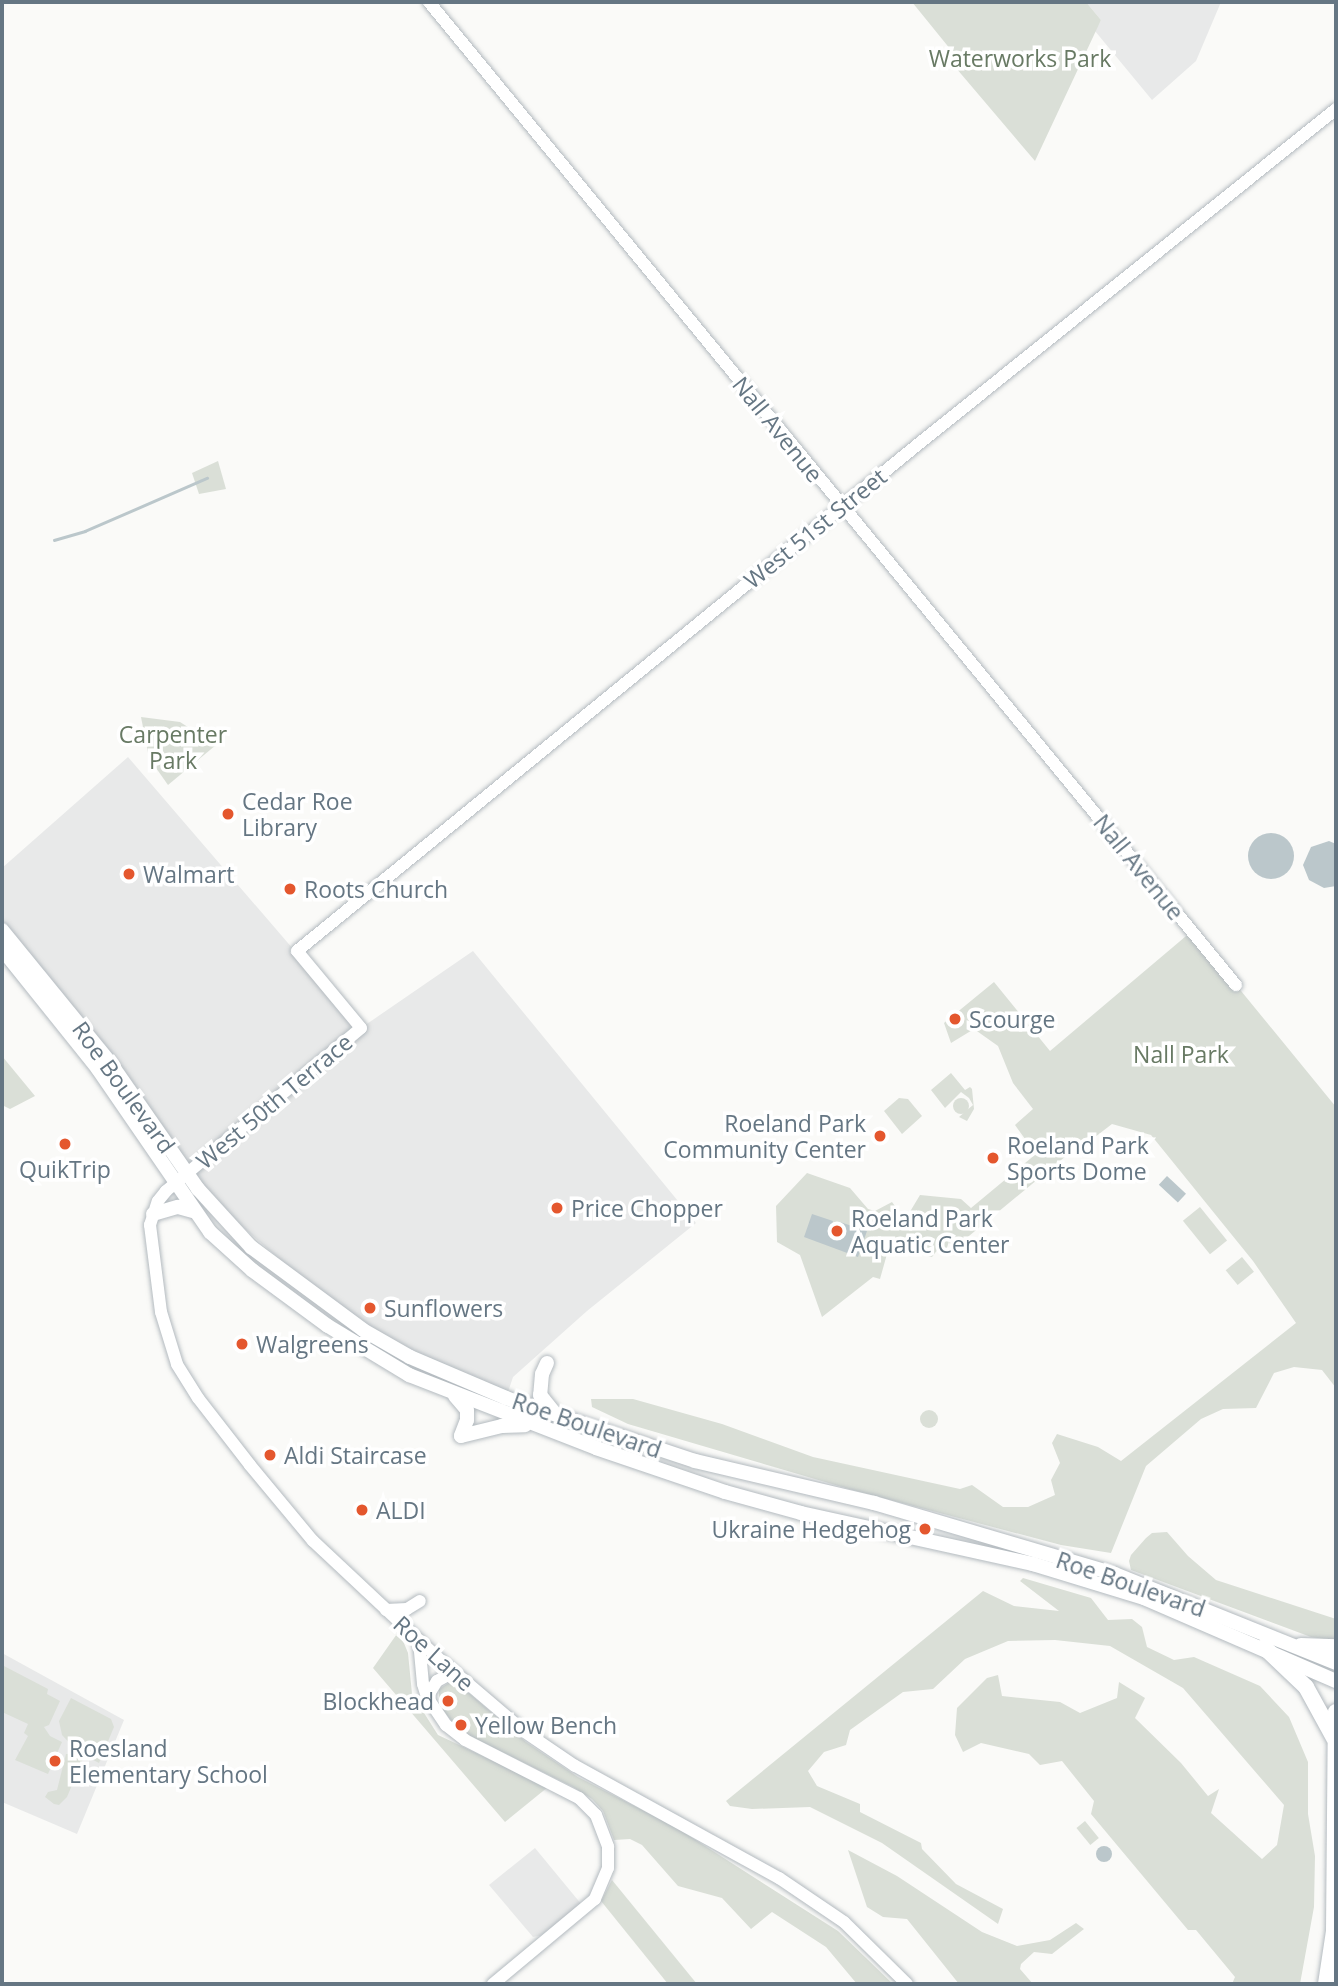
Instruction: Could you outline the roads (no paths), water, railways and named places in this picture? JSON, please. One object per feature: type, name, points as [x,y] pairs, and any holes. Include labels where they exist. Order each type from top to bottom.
[{"type":"highway","points":[[1301,1646],[1336,1647]]},
{"type":"highway","points":[[1264,1647],[1306,1688],[1335,1740]]},
{"type":"highway","points":[[1326,1984],[1334,1931],[1336,1712]]},
{"type":"main road","name":"Roe Boulevard","points":[[2,930],[109,1061],[209,1203],[251,1247],[363,1330],[410,1357],[483,1389],[695,1461],[874,1503],[1115,1574],[1301,1646],[1336,1663]]},
{"type":"main road","name":"Roe Boulevard","points":[[2,949],[98,1069],[193,1210],[229,1250],[328,1326],[409,1375],[534,1425],[725,1492],[1045,1568],[1144,1598],[1264,1647],[1336,1681]]},
{"type":"main road","points":[[152,1214],[178,1207],[193,1210]]},
{"type":"main road","points":[[547,1363],[542,1374],[540,1395],[558,1415]]},
{"type":"main road","points":[[451,1392],[467,1410],[467,1420],[461,1436],[502,1426],[534,1425]]},
{"type":"street","name":"Nall Avenue","points":[[429,2],[1236,985]]},
{"type":"street","name":"West 51st Street","points":[[362,1028],[297,951],[841,507],[1336,109]]},
{"type":"street","name":"West 50th Terrace","points":[[175,1183],[362,1028]]},
{"type":"street","points":[[152,1214],[158,1201],[175,1183]]},
{"type":"street","name":"Roe Lane","points":[[152,1214],[150,1232],[161,1309],[177,1364],[198,1398],[278,1502],[313,1541],[419,1642],[551,1751],[779,1878],[844,1922],[907,1984]]},
{"type":"street","points":[[386,1610],[407,1609],[420,1601]]},
{"type":"street","points":[[419,1642],[419,1663],[427,1697],[446,1726],[464,1740],[579,1798],[596,1815],[608,1847],[608,1868],[595,1899],[493,1984]]},
{"type":"street","points":[[427,1697],[437,1681],[446,1676],[457,1675]]},
{"type":"waterway","points":[[54,540],[85,531],[207,478]]},
{"type":"place","name":"Cedar Roe Library","points":[[228,814]]},
{"type":"place","name":"Walmart","points":[[129,874]]},
{"type":"place","name":"Roots Church","points":[[290,889]]},
{"type":"place","name":"Scourge","points":[[955,1019]]},
{"type":"place","name":"Roeland Park Community Center","points":[[880,1136]]},
{"type":"place","name":"QuikTrip","points":[[65,1144]]},
{"type":"place","name":"Roeland Park Sports Dome","points":[[993,1158]]},
{"type":"place","name":"Price Chopper","points":[[557,1208]]},
{"type":"place","name":"Roeland Park Aquatic Center","points":[[837,1231]]},
{"type":"place","name":"Sunflowers","points":[[370,1308]]},
{"type":"place","name":"Walgreens","points":[[242,1344]]},
{"type":"place","name":"Aldi Staircase","points":[[270,1455]]},
{"type":"place","name":"ALDI","points":[[362,1510]]},
{"type":"place","name":"Ukraine Hedgehog","points":[[925,1529]]},
{"type":"place","name":"Blockhead","points":[[448,1701]]},
{"type":"place","name":"Yellow Bench","points":[[461,1725]]},
{"type":"place","name":"Roesland Elementary School","points":[[55,1761]]},
{"type":"park label","name":"Waterworks Park","points":[[1020,58]]},
{"type":"park label","name":"Carpenter Park","points":[[173,747]]},
{"type":"park label","name":"Nall Park","points":[[1181,1054]]}]
